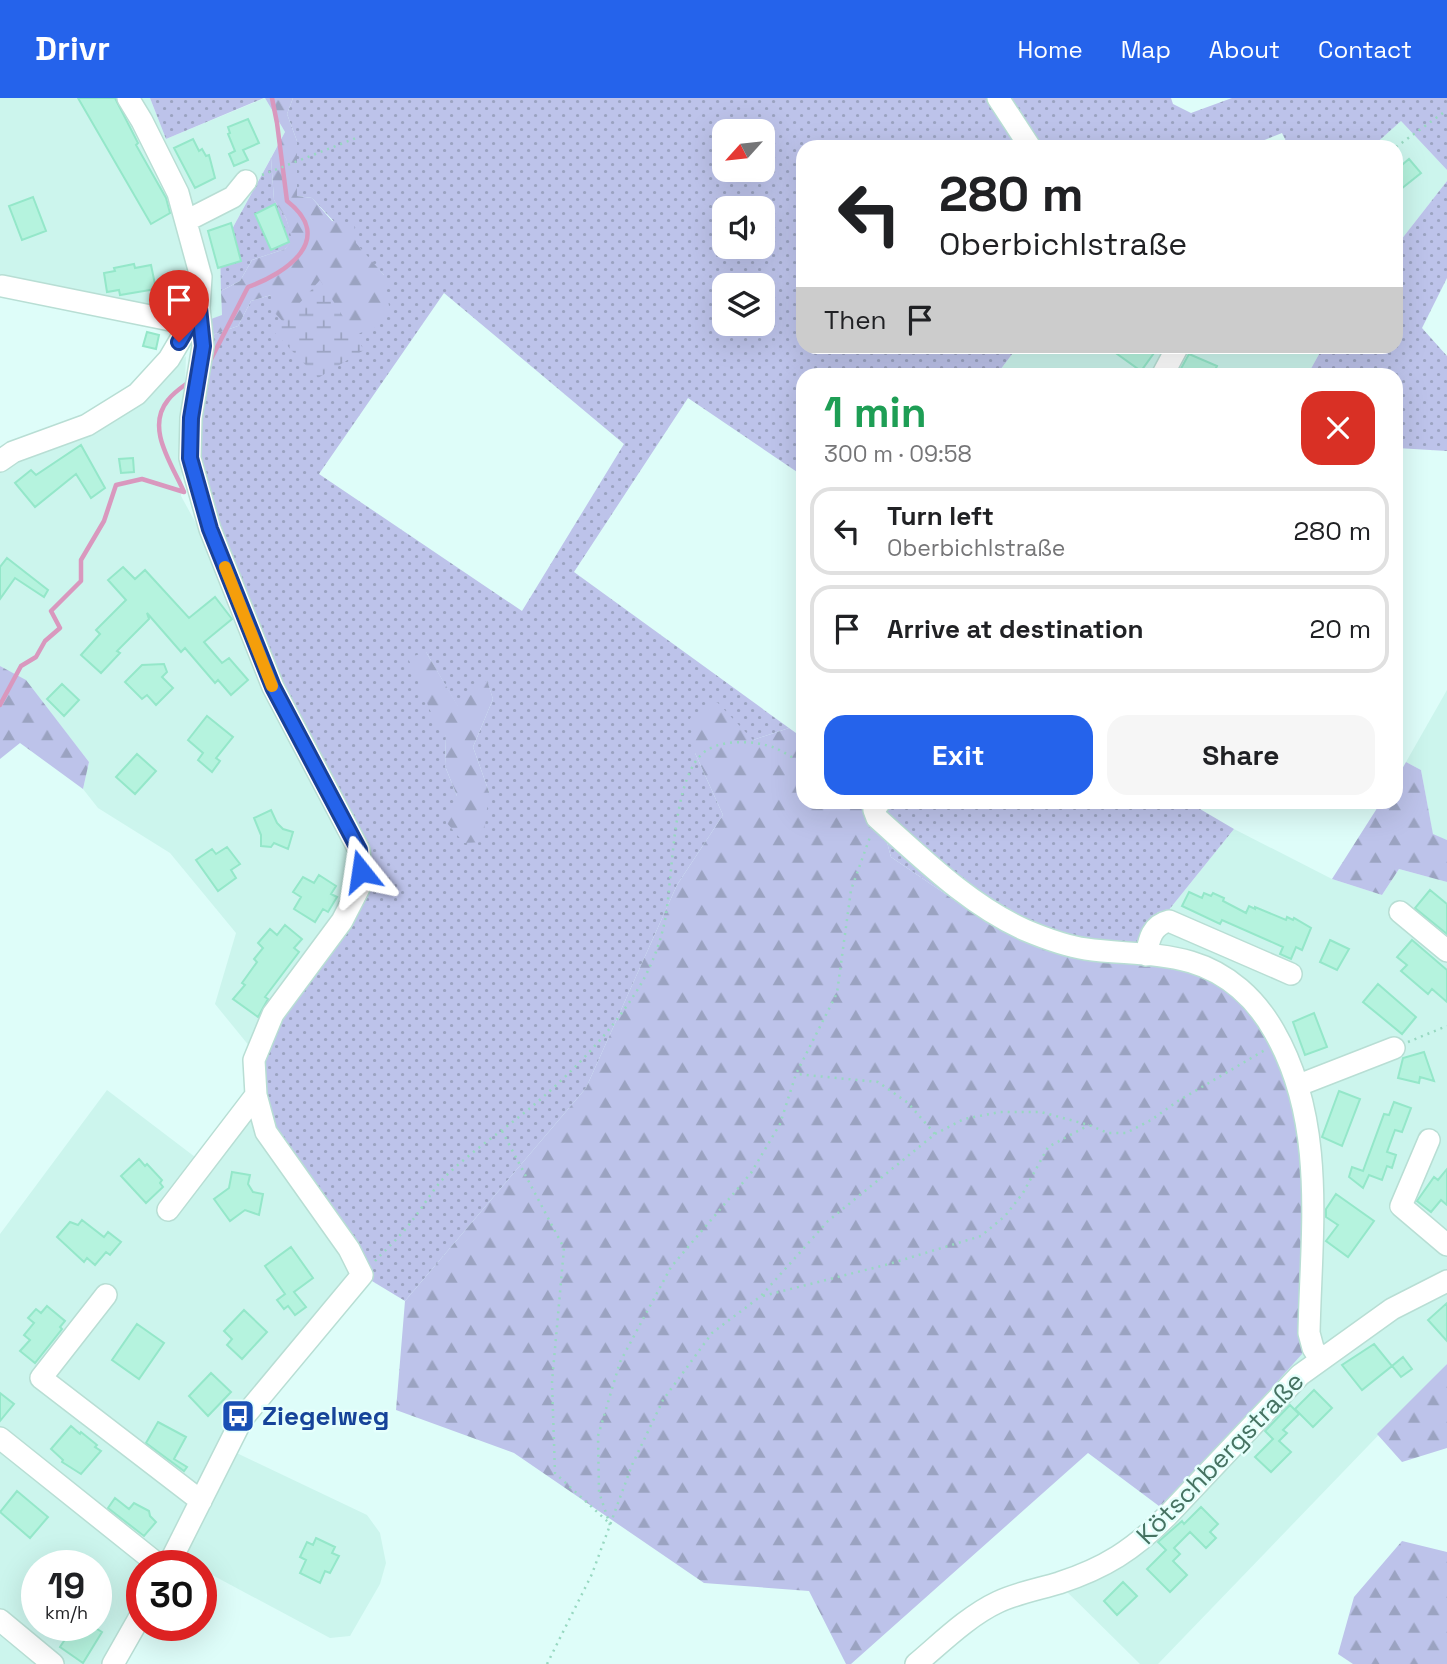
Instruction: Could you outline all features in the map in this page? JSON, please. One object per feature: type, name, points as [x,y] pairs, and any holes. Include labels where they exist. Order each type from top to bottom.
[{"type":"street","points":[[0,461],[13,452],[87,425],[137,394],[169,359],[194,316],[201,277],[178,193],[128,98]]},
{"type":"street","points":[[998,98],[1025,140]]},
{"type":"street","points":[[186,220],[233,197],[246,181]]},
{"type":"street","points":[[2,286],[194,316]]},
{"type":"street","points":[[176,1550],[242,1419],[362,1275],[349,1249],[266,1132],[256,1096],[254,1060],[273,1014],[342,920],[359,888],[361,871],[359,850],[273,687],[210,529],[190,458],[191,418],[203,346],[194,316]]},
{"type":"street","points":[[878,810],[926,863],[998,916],[1035,934],[1071,946],[1190,962],[1226,979],[1247,994],[1262,1010],[1280,1040],[1299,1085],[1306,1115],[1312,1172],[1309,1333],[1313,1348],[1320,1359]]},
{"type":"street","points":[[1400,912],[1447,951]]},
{"type":"street","points":[[1146,955],[1155,929],[1160,923],[1169,921],[1291,974]]},
{"type":"street","points":[[1299,1085],[1394,1048]]},
{"type":"street","points":[[168,1210],[256,1096]]},
{"type":"street","points":[[1429,1140],[1401,1206],[1447,1245]]},
{"type":"street","name":"Kötschbergstraße","points":[[916,1664],[963,1625],[996,1603],[1106,1565],[1136,1545],[1167,1516],[1300,1375],[1392,1309],[1447,1281]]},
{"type":"street","points":[[106,1295],[41,1378],[201,1500]]},
{"type":"street","points":[[0,1438],[140,1550]]},
{"type":"street","points":[[0,1620],[53,1664]]},
{"type":"street","points":[[113,1664],[126,1641]]},
{"type":"path","points":[[1403,142],[1447,110]]},
{"type":"path","points":[[273,170],[356,138]]},
{"type":"path","points":[[362,1275],[409,1225],[448,1173],[532,1107],[598,1043],[642,983],[658,947],[665,922],[673,849],[682,800],[693,765],[701,754],[715,746],[756,744],[776,748],[796,760]]},
{"type":"path","points":[[610,1525],[599,1492],[598,1436],[620,1362],[671,1266],[751,1173],[780,1124],[796,1074],[837,993],[851,890],[878,810]]},
{"type":"path","points":[[1394,1048],[1447,1026]]},
{"type":"path","points":[[547,1664],[592,1574],[632,1465],[663,1400],[712,1333],[761,1296],[828,1221],[935,1134],[964,1119],[1000,1112],[1041,1112],[1108,1133],[1126,1133],[1280,1040]]},
{"type":"path","points":[[796,1074],[877,1082],[908,1103],[935,1134]]},
{"type":"path","points":[[761,1296],[889,1264],[981,1236],[1005,1216],[1023,1194],[1048,1147],[1089,1125]]},
{"type":"path","points":[[502,1130],[564,1248],[552,1382],[555,1473],[610,1525]]},
{"type":"shaded area","points":[[0,98],[150,98],[166,139],[265,98],[285,132],[220,251],[222,316],[178,328],[0,296]]},
{"type":"shaded area","points":[[1401,121],[1447,170],[1447,181],[1403,237],[1403,140],[1380,140]]},
{"type":"shaded area","points":[[1012,354],[1319,354],[1311,368],[1002,368]]},
{"type":"shaded area","points":[[186,356],[181,496],[210,549],[274,709],[347,851],[340,910],[250,1047],[215,1004],[236,933],[170,853],[98,808],[83,789],[89,762],[26,681],[0,666],[0,468],[141,396]]},
{"type":"shaded area","points":[[1447,690],[1447,840],[1433,835],[1421,770],[1406,762]]},
{"type":"shaded area","points":[[1234,829],[1332,879],[1382,895],[1399,869],[1447,882],[1447,1364],[1158,1664],[1140,1664],[1052,1577],[1103,1558],[1163,1509],[1137,945],[1158,912],[1168,911]]},
{"type":"shaded area","points":[[107,1090],[199,1160],[245,1103],[350,1272],[236,1416],[220,1445],[367,1515],[380,1533],[386,1563],[380,1584],[350,1636],[330,1638],[217,1578],[217,1550],[126,1550],[126,1619],[101,1664],[0,1664],[0,1234]]},
{"type":"green space","points":[[150,98],[264,98],[166,139]]},
{"type":"green space","points":[[265,98],[293,98],[287,114],[297,141],[297,196],[312,198],[332,221],[354,223],[356,243],[384,275],[389,306],[375,327],[348,338],[287,326],[272,310],[271,295],[251,301],[238,326],[212,335],[211,319],[222,315],[221,291],[240,281],[252,260],[285,249],[292,240],[286,218],[274,200],[271,158],[285,132]]},
{"type":"green space","points":[[293,98],[1171,98],[1173,104],[1191,113],[1232,98],[1447,98],[1447,170],[1401,121],[1380,140],[1286,140],[1282,133],[1264,140],[796,140],[796,354],[1012,354],[1002,368],[796,368],[796,471],[688,398],[574,572],[789,728],[753,740],[695,753],[723,815],[677,885],[586,1088],[405,1301],[367,1278],[271,1124],[262,1096],[264,1047],[365,885],[208,500],[199,457],[197,409],[212,335],[238,326],[251,301],[384,275],[312,198],[297,196],[297,141],[287,114]],"holes":[[[444,293],[624,444],[522,611],[319,474]],[[426,652],[458,707],[487,681],[493,699],[473,747],[489,792],[457,796],[445,766],[446,736]]]},
{"type":"green space","points":[[271,158],[274,200],[286,218],[293,240],[285,249],[252,260],[240,281],[221,291],[220,251]]},
{"type":"green space","points":[[1447,181],[1447,278],[1422,328],[1447,356],[1447,451],[1403,448],[1403,368],[1311,368],[1319,354],[1403,354],[1403,237]]},
{"type":"green space","points":[[320,280],[364,350],[318,378],[274,332]]},
{"type":"green space","points":[[426,652],[458,706],[487,680],[493,699],[473,747],[489,792],[483,842],[464,843],[446,822],[457,796],[445,766],[446,736],[435,722],[408,658]]},
{"type":"green space","points":[[0,666],[26,680],[89,762],[83,789],[20,743],[0,759]]},
{"type":"green space","points":[[717,702],[753,740],[789,728],[796,733],[796,809],[878,809],[891,857],[991,925],[1036,947],[1186,969],[1215,981],[1243,1003],[1266,1034],[1286,1082],[1299,1132],[1304,1172],[1302,1354],[1163,1509],[1088,1453],[851,1664],[846,1664],[809,1591],[704,1583],[514,1453],[396,1410],[405,1301],[586,1088],[677,885],[723,815],[695,753],[690,718]]},
{"type":"green space","points":[[1406,762],[1421,770],[1433,834],[1447,840],[1447,882],[1399,869],[1382,895],[1332,879],[1377,809],[1403,809],[1403,767]]},
{"type":"green space","points":[[878,809],[1200,809],[1234,829],[1168,911],[1158,912],[1137,945],[1132,962],[1036,947],[991,925],[891,857]]},
{"type":"green space","points":[[1447,1364],[1447,1448],[1402,1462],[1377,1434]]},
{"type":"green space","points":[[1402,1541],[1447,1552],[1447,1664],[1353,1664],[1338,1654],[1354,1597]]},
{"type":"building","points":[[78,98],[115,98],[138,143],[136,145],[166,198],[170,213],[151,224]]},
{"type":"building","points":[[248,119],[259,143],[243,150],[248,160],[234,166],[229,154],[235,151],[228,127]]},
{"type":"building","points":[[193,139],[199,151],[202,149],[206,156],[209,155],[215,178],[195,188],[174,148]]},
{"type":"building","points":[[1409,159],[1421,173],[1403,187],[1403,164]]},
{"type":"building","points":[[33,197],[46,231],[22,240],[9,206]]},
{"type":"building","points":[[275,204],[289,242],[271,250],[255,214]]},
{"type":"building","points":[[231,223],[241,261],[218,268],[208,231]]},
{"type":"building","points":[[134,264],[135,268],[151,265],[156,289],[120,295],[119,290],[107,292],[104,273]]},
{"type":"building","points":[[147,332],[159,335],[156,349],[143,346]]},
{"type":"building","points":[[1117,354],[1153,354],[1143,368],[1137,368]]},
{"type":"building","points":[[1189,354],[1217,366],[1216,368],[1181,368]]},
{"type":"building","points":[[81,445],[105,488],[91,498],[76,474],[35,507],[15,483],[31,470],[36,475]]},
{"type":"building","points":[[133,458],[134,472],[121,473],[119,459]]},
{"type":"building","points":[[7,558],[48,590],[44,597],[15,578],[0,599],[0,567]]},
{"type":"building","points":[[123,567],[135,579],[145,570],[189,618],[215,597],[232,619],[204,642],[222,663],[229,658],[248,680],[231,695],[218,680],[215,683],[185,648],[181,652],[147,613],[149,619],[117,651],[120,653],[101,673],[81,655],[100,634],[96,630],[126,600],[108,580]]},
{"type":"building","points":[[164,664],[167,672],[162,677],[173,688],[156,705],[147,695],[142,699],[125,682],[142,665]]},
{"type":"building","points":[[62,684],[79,700],[64,716],[47,699]]},
{"type":"building","points":[[207,716],[233,737],[216,758],[220,761],[212,772],[198,760],[203,753],[188,740]]},
{"type":"building","points":[[137,754],[156,771],[135,794],[116,777]]},
{"type":"building","points":[[271,810],[283,829],[293,832],[288,849],[274,843],[271,847],[261,846],[261,835],[254,818]]},
{"type":"building","points":[[227,847],[240,864],[231,870],[236,878],[218,891],[196,860],[212,849],[216,854]]},
{"type":"building","points":[[319,875],[336,886],[331,894],[337,897],[328,912],[323,909],[315,922],[294,909],[301,897],[293,892],[303,877],[314,883]]},
{"type":"building","points":[[1430,890],[1447,904],[1447,934],[1415,908]]},
{"type":"building","points":[[1189,892],[1202,898],[1204,893],[1211,896],[1213,893],[1246,913],[1249,906],[1255,907],[1286,920],[1287,917],[1293,920],[1294,918],[1311,928],[1302,950],[1296,947],[1291,959],[1280,954],[1283,947],[1222,920],[1220,924],[1182,906]]},
{"type":"building","points":[[285,925],[302,939],[294,948],[299,952],[265,997],[268,999],[258,1017],[233,999],[245,985],[242,983],[257,962],[254,959],[263,948],[258,943],[270,929],[277,935]]},
{"type":"building","points":[[1330,940],[1349,949],[1337,970],[1320,962]]},
{"type":"building","points":[[1412,940],[1447,970],[1447,1002],[1432,989],[1428,994],[1401,971],[1407,965],[1397,957]]},
{"type":"building","points":[[1378,984],[1416,1017],[1402,1034],[1363,1002]]},
{"type":"building","points":[[1314,1013],[1327,1047],[1305,1055],[1293,1022]]},
{"type":"building","points":[[1424,1052],[1434,1081],[1420,1077],[1419,1083],[1398,1078],[1403,1058]]},
{"type":"building","points":[[1339,1091],[1360,1099],[1342,1146],[1322,1137]]},
{"type":"building","points":[[1394,1102],[1411,1108],[1402,1132],[1395,1130],[1387,1152],[1396,1155],[1392,1168],[1387,1166],[1382,1180],[1369,1175],[1363,1188],[1349,1177],[1352,1167],[1363,1171],[1384,1114],[1389,1115]]},
{"type":"building","points":[[139,1159],[162,1180],[160,1183],[163,1187],[146,1203],[121,1176]]},
{"type":"building","points":[[1447,1169],[1447,1205],[1441,1200],[1431,1212],[1417,1201],[1434,1177],[1438,1180]]},
{"type":"building","points":[[232,1172],[250,1175],[248,1184],[253,1192],[263,1194],[259,1215],[245,1210],[230,1221],[214,1199],[229,1188]]},
{"type":"building","points":[[1336,1194],[1374,1221],[1348,1257],[1326,1241],[1338,1225],[1326,1217],[1326,1209]]},
{"type":"building","points":[[82,1220],[104,1237],[108,1232],[121,1242],[110,1255],[106,1252],[95,1265],[87,1258],[84,1262],[57,1237],[70,1222],[78,1225]]},
{"type":"building","points":[[291,1247],[313,1278],[294,1292],[306,1307],[295,1315],[288,1306],[284,1309],[277,1300],[285,1294],[265,1266]]},
{"type":"building","points":[[1447,1303],[1447,1341],[1428,1320]]},
{"type":"building","points":[[47,1306],[65,1321],[60,1327],[62,1329],[35,1363],[20,1351],[30,1340],[24,1335],[34,1323],[28,1318],[36,1309],[41,1313]]},
{"type":"building","points":[[244,1310],[267,1332],[242,1359],[227,1345],[232,1339],[224,1331]]},
{"type":"building","points":[[137,1324],[164,1343],[139,1379],[112,1360]]},
{"type":"building","points":[[1374,1344],[1392,1366],[1362,1390],[1342,1365]]},
{"type":"building","points":[[1403,1357],[1412,1369],[1401,1377],[1392,1366]]},
{"type":"building","points":[[211,1373],[231,1392],[208,1416],[189,1396]]},
{"type":"building","points":[[1314,1390],[1332,1408],[1313,1427],[1295,1409]]},
{"type":"building","points":[[0,1393],[14,1404],[0,1421]]},
{"type":"building","points":[[1290,1405],[1299,1414],[1283,1430],[1287,1433],[1279,1441],[1291,1452],[1271,1472],[1255,1457],[1273,1439],[1265,1431]]},
{"type":"building","points":[[158,1422],[186,1437],[174,1459],[187,1467],[184,1471],[146,1443]]},
{"type":"building","points":[[71,1426],[101,1451],[81,1474],[62,1462],[51,1449]]},
{"type":"building","points":[[17,1491],[48,1517],[30,1538],[0,1512]]},
{"type":"building","points":[[115,1498],[129,1509],[134,1503],[149,1511],[156,1522],[144,1536],[108,1508]]},
{"type":"building","points":[[1201,1507],[1218,1524],[1210,1532],[1216,1538],[1206,1548],[1190,1532],[1174,1548],[1180,1554],[1173,1561],[1187,1575],[1170,1592],[1147,1569],[1166,1550],[1158,1542],[1182,1521],[1184,1524]]},
{"type":"building","points":[[316,1538],[335,1547],[332,1553],[339,1556],[330,1573],[325,1571],[320,1583],[300,1573],[306,1560],[300,1557],[307,1542],[313,1545]]},
{"type":"building","points":[[1123,1582],[1137,1596],[1117,1615],[1104,1601]]},
{"type":"building","points":[[64,1641],[96,1641],[83,1663],[60,1647]]},
{"type":"waterway","points":[[210,361],[248,287],[290,264],[306,241],[307,228],[301,215],[287,201],[272,98]]},
{"type":"waterway","points":[[0,705],[21,666],[36,657],[45,641],[60,628],[51,611],[81,581],[81,560],[104,521],[116,485],[142,479],[184,492],[163,446],[159,422],[168,400],[189,382]]},
{"type":"slow traffic","points":[[225,567],[272,686]]},
{"type":"place","name":"Ziegelweg","points":[[238,1416]]},
{"type":"route","points":[[179,342],[199,308],[203,346],[191,418],[190,458],[210,529],[273,687],[359,850],[361,871]]}]
